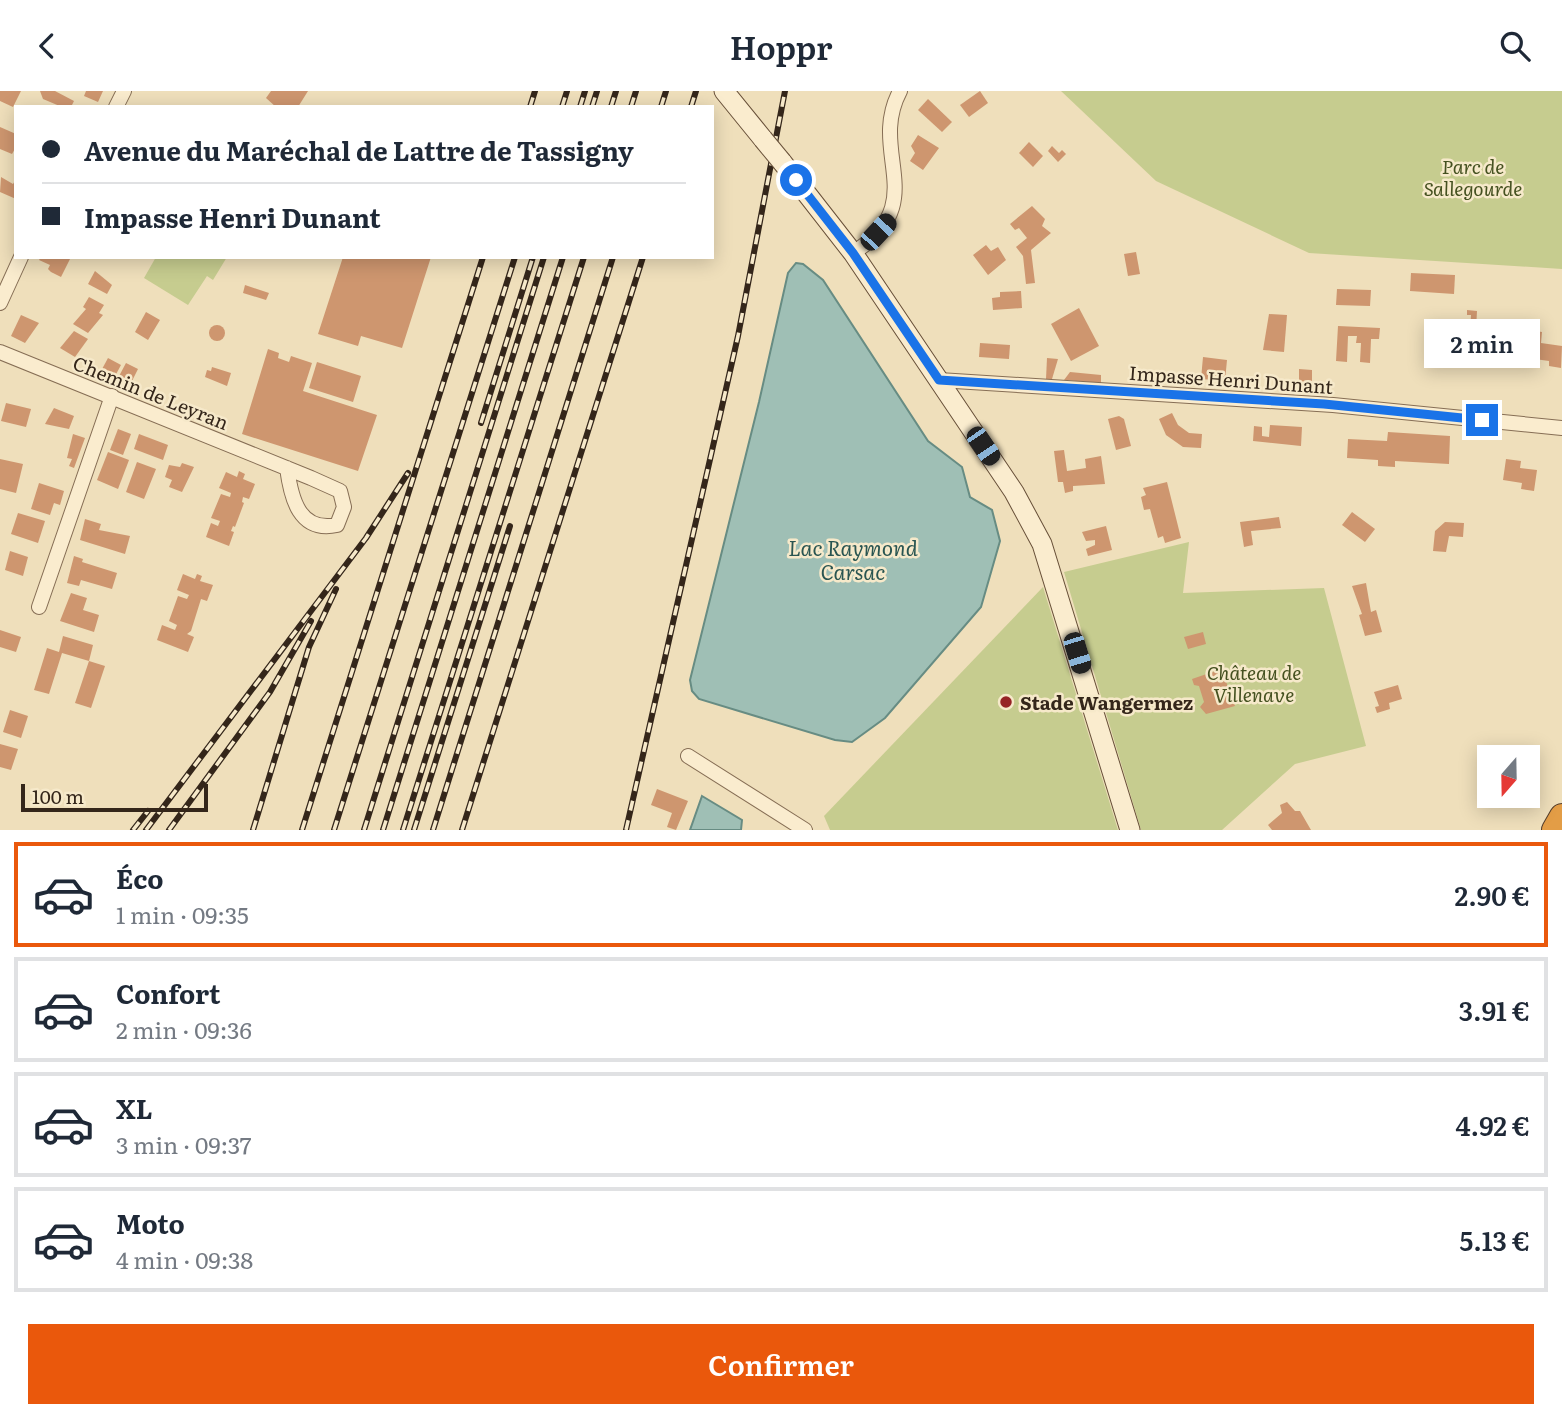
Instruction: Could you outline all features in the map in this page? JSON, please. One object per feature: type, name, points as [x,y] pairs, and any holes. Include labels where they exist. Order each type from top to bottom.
[{"type":"highway","points":[[1554,830],[1562,816]]},
{"type":"street","points":[[724,91],[853,253],[1014,492],[1042,544],[1130,830]]},
{"type":"street","points":[[853,253],[866,245],[889,221],[896,197],[890,128],[891,107],[900,91]]},
{"type":"street","points":[[0,303],[20,259]]},
{"type":"street","name":"Chemin de Leyran","points":[[0,352],[112,396],[287,468],[340,491],[344,507],[337,525],[323,528],[305,520],[295,508],[287,468]]},
{"type":"street","name":"Impasse Henri Dunant","points":[[939,380],[1336,405],[1562,428]]},
{"type":"street","points":[[39,607],[112,396]]},
{"type":"street","points":[[688,756],[805,830]]},
{"type":"green space","name":"Parc de Sallegourde","points":[[1061,91],[1562,91],[1562,269],[1309,253],[1156,181]]},
{"type":"green space","points":[[155,259],[226,259],[213,280],[207,276],[188,305],[144,278]]},
{"type":"green space","name":"Château de Villenave","points":[[1189,542],[1183,593],[1324,588],[1366,746],[1295,764],[1222,830],[1141,830],[1064,572]]},
{"type":"green space","name":"Stade Wangermez","points":[[1043,587],[1118,830],[830,830],[824,816]]},
{"type":"water","name":"Lac Raymond Carsac","points":[[796,263],[803,264],[823,280],[928,441],[962,467],[970,497],[992,510],[1000,541],[981,607],[885,718],[852,742],[835,740],[699,699],[692,691],[690,680],[788,273]]},
{"type":"water","points":[[702,796],[742,820],[741,830],[690,830]]},
{"type":"building","points":[[0,91],[21,91],[13,107],[0,101]]},
{"type":"building","points":[[40,91],[55,91],[74,101],[72,105],[57,105],[43,99]]},
{"type":"building","points":[[86,91],[103,91],[98,102],[84,96]]},
{"type":"building","points":[[271,91],[308,91],[299,105],[274,105],[266,98]]},
{"type":"building","points":[[980,91],[988,103],[969,117],[960,105]]},
{"type":"building","points":[[928,99],[952,122],[942,132],[918,110]]},
{"type":"building","points":[[0,127],[14,133],[14,150],[12,154],[0,149]]},
{"type":"building","points":[[918,135],[939,148],[923,170],[910,161],[915,153],[911,146]]},
{"type":"building","points":[[1029,142],[1043,156],[1033,167],[1019,153]]},
{"type":"building","points":[[1052,146],[1059,153],[1062,150],[1066,154],[1058,162],[1048,151]]},
{"type":"building","points":[[1,177],[14,182],[14,198],[0,192]]},
{"type":"building","points":[[1032,206],[1045,219],[1042,226],[1051,233],[1031,250],[1035,283],[1026,284],[1023,256],[1016,247],[1027,238],[1019,228],[1015,230],[1010,224]]},
{"type":"building","points":[[986,245],[991,251],[998,247],[1006,260],[988,275],[973,255]]},
{"type":"building","points":[[1136,252],[1140,274],[1128,276],[1124,254]]},
{"type":"building","points":[[70,259],[61,277],[48,269],[50,265],[39,260]]},
{"type":"building","points":[[342,259],[430,259],[402,348],[361,336],[358,346],[318,334]]},
{"type":"building","points":[[95,271],[112,285],[107,294],[88,284]]},
{"type":"building","points":[[1411,273],[1455,275],[1454,294],[1410,291]]},
{"type":"building","points":[[245,285],[269,293],[266,300],[243,293]]},
{"type":"building","points":[[1337,289],[1371,290],[1370,306],[1336,305]]},
{"type":"building","points":[[1021,291],[1022,308],[993,310],[992,298],[1000,297],[1000,292]]},
{"type":"building","points":[[89,297],[104,305],[99,313],[103,315],[88,333],[73,324],[86,309],[83,307]]},
{"type":"building","points":[[1079,308],[1099,346],[1071,361],[1051,324]]},
{"type":"building","points":[[1467,310],[1477,311],[1476,330],[1470,330],[1471,315],[1467,315]]},
{"type":"building","points":[[146,312],[160,320],[148,340],[135,332]]},
{"type":"building","points":[[1269,314],[1287,315],[1284,352],[1263,350]]},
{"type":"building","points":[[21,315],[39,323],[25,343],[11,336]]},
{"type":"building","points":[[1429,322],[1442,323],[1442,330],[1452,331],[1452,323],[1465,324],[1464,344],[1428,342]]},
{"type":"building","points":[[214,325],[220,325],[225,333],[223,339],[214,341],[209,336],[209,330]]},
{"type":"building","points":[[1338,326],[1380,328],[1379,339],[1371,339],[1370,363],[1360,362],[1361,343],[1356,343],[1357,336],[1348,336],[1347,362],[1336,361]]},
{"type":"building","points":[[1524,329],[1542,332],[1541,343],[1562,346],[1561,368],[1549,366],[1549,361],[1521,357]]},
{"type":"building","points":[[74,331],[88,339],[75,357],[60,348]]},
{"type":"building","points":[[980,343],[1010,345],[1009,359],[979,357]]},
{"type":"building","points":[[268,349],[279,353],[278,358],[289,362],[291,356],[312,363],[303,391],[377,415],[358,471],[242,434]]},
{"type":"building","points":[[1203,357],[1227,360],[1225,381],[1201,379]]},
{"type":"building","points":[[108,358],[121,365],[114,378],[101,371]]},
{"type":"building","points":[[1047,358],[1058,359],[1052,379],[1046,379]]},
{"type":"building","points":[[317,362],[361,376],[353,402],[309,388]]},
{"type":"building","points":[[126,363],[138,369],[130,385],[118,378]]},
{"type":"building","points":[[212,367],[231,373],[227,386],[205,377],[207,370],[211,371]]},
{"type":"building","points":[[1299,369],[1312,370],[1312,387],[1299,387]]},
{"type":"building","points":[[1070,372],[1101,375],[1101,383],[1064,380]]},
{"type":"building","points":[[6,403],[31,409],[26,427],[1,421]]},
{"type":"building","points":[[54,408],[74,416],[69,429],[45,424]]},
{"type":"building","points":[[1172,413],[1178,425],[1189,433],[1202,434],[1201,448],[1183,447],[1166,435],[1159,419]]},
{"type":"building","points":[[1119,416],[1124,419],[1131,446],[1116,450],[1108,419]]},
{"type":"building","points":[[1270,425],[1302,427],[1301,446],[1253,441],[1254,426],[1262,427],[1262,436],[1269,437]]},
{"type":"building","points":[[118,429],[131,434],[123,455],[110,450]]},
{"type":"building","points":[[1388,432],[1450,436],[1449,464],[1395,461],[1395,467],[1378,466],[1378,460],[1347,458],[1348,439],[1387,441]]},
{"type":"building","points":[[73,434],[85,438],[74,468],[69,466],[72,459],[67,458]]},
{"type":"building","points":[[139,434],[168,445],[163,460],[134,449]]},
{"type":"building","points":[[1064,450],[1067,471],[1086,468],[1085,459],[1101,456],[1105,484],[1073,486],[1073,491],[1065,493],[1063,482],[1058,482],[1054,451]]},
{"type":"building","points":[[108,452],[129,460],[118,489],[97,480]]},
{"type":"building","points":[[0,459],[23,464],[16,493],[0,489]]},
{"type":"building","points":[[1506,459],[1521,461],[1520,468],[1537,470],[1534,491],[1521,489],[1522,483],[1503,480]]},
{"type":"building","points":[[137,462],[156,469],[144,499],[126,492]]},
{"type":"building","points":[[182,463],[194,467],[182,492],[169,487],[172,480],[165,477],[169,465],[180,467]]},
{"type":"building","points":[[239,471],[245,474],[243,479],[255,484],[249,499],[243,497],[244,503],[231,531],[234,532],[229,546],[206,537],[211,523],[218,526],[220,521],[211,518],[221,494],[230,497],[231,493],[219,488],[226,472],[237,477]]},
{"type":"building","points":[[1167,482],[1181,538],[1165,543],[1163,536],[1158,538],[1150,509],[1144,510],[1141,497],[1146,495],[1143,488]]},
{"type":"building","points":[[39,483],[64,491],[60,505],[54,503],[50,515],[31,509]]},
{"type":"building","points":[[1352,512],[1375,529],[1365,542],[1342,525]]},
{"type":"building","points":[[18,513],[45,521],[38,543],[11,534]]},
{"type":"building","points":[[1279,517],[1281,528],[1251,531],[1253,545],[1244,547],[1240,522]]},
{"type":"building","points":[[85,519],[101,524],[99,530],[130,536],[125,554],[80,540]]},
{"type":"building","points":[[1445,522],[1464,523],[1463,537],[1449,536],[1446,552],[1433,551],[1435,531]]},
{"type":"building","points":[[1106,526],[1112,550],[1088,556],[1086,549],[1095,545],[1095,540],[1086,541],[1082,532]]},
{"type":"building","points":[[10,551],[28,557],[23,576],[5,570]]},
{"type":"building","points":[[74,556],[83,559],[82,562],[117,573],[112,589],[81,580],[79,586],[67,583]]},
{"type":"building","points":[[183,574],[195,579],[197,574],[202,576],[200,581],[213,585],[207,601],[201,599],[191,631],[187,634],[194,637],[188,652],[157,640],[162,625],[175,630],[177,625],[169,621],[178,596],[187,599],[189,595],[177,590]]},
{"type":"building","points":[[1366,583],[1371,612],[1376,610],[1382,632],[1365,636],[1359,615],[1362,614],[1352,586]]},
{"type":"building","points":[[71,593],[87,598],[83,610],[99,615],[94,632],[60,621]]},
{"type":"building","points":[[0,630],[21,637],[16,652],[0,647]]},
{"type":"building","points":[[1203,632],[1206,644],[1188,649],[1184,637]]},
{"type":"building","points":[[63,636],[93,645],[89,661],[62,653],[49,694],[34,690],[47,648],[59,652]]},
{"type":"building","points":[[89,661],[105,666],[91,708],[75,703]]},
{"type":"building","name":"Château de Villenave","points":[[1224,668],[1229,696],[1232,695],[1235,706],[1206,714],[1200,707],[1204,702],[1199,686],[1194,685],[1192,679]]},
{"type":"building","points":[[1398,685],[1402,699],[1389,703],[1390,709],[1377,713],[1375,707],[1379,706],[1374,692]]},
{"type":"building","points":[[10,710],[28,716],[21,738],[3,732]]},
{"type":"building","points":[[0,744],[18,749],[11,770],[0,767]]},
{"type":"building","points":[[657,789],[688,801],[676,830],[667,827],[672,813],[651,805]]},
{"type":"building","points":[[1287,802],[1295,811],[1300,811],[1311,830],[1272,830],[1268,825],[1282,813],[1280,805]]},
{"type":"railway","points":[[531,105],[535,91]]},
{"type":"railway","points":[[563,105],[567,91]]},
{"type":"railway","points":[[581,105],[585,91]]},
{"type":"railway","points":[[593,105],[597,91]]},
{"type":"railway","points":[[612,105],[616,91]]},
{"type":"railway","points":[[632,105],[636,91]]},
{"type":"railway","points":[[662,105],[666,91]]},
{"type":"railway","points":[[692,105],[696,91]]},
{"type":"railway","points":[[626,830],[738,336],[785,91]]},
{"type":"railway","points":[[302,830],[482,259]]},
{"type":"railway","points":[[334,830],[514,259]]},
{"type":"railway","points":[[481,423],[532,259]]},
{"type":"railway","points":[[364,830],[543,259]]},
{"type":"railway","points":[[383,830],[562,259]]},
{"type":"railway","points":[[403,830],[583,259]]},
{"type":"railway","points":[[433,830],[612,259]]},
{"type":"railway","points":[[462,830],[642,259]]},
{"type":"railway","points":[[146,830],[366,538],[408,473]]},
{"type":"railway","points":[[414,830],[510,526]]},
{"type":"railway","points":[[253,830],[309,647],[336,589]]},
{"type":"railway","points":[[169,830],[270,692],[311,621]]},
{"type":"railway","points":[[133,830],[148,811]]},
{"type":"place","name":"Stade Wangermez","points":[[1006,702]]},
{"type":"route","points":[[796,180],[853,253],[939,380],[1324,404],[1482,420]]}]
